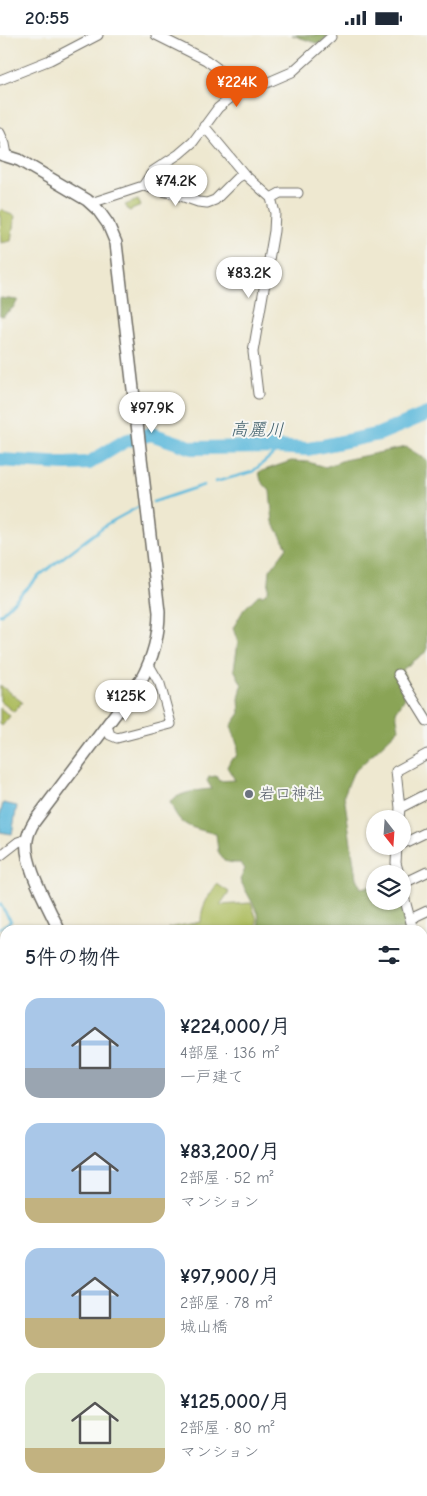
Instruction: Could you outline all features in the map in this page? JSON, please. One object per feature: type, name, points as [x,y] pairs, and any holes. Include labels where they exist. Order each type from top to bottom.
[{"type":"street","points":[[0,80],[50,60],[98,35]]},
{"type":"street","points":[[156,35],[206,60],[217,68],[238,92]]},
{"type":"street","points":[[143,185],[153,171],[179,155],[194,142],[218,108],[238,92],[248,91],[292,72],[331,37]]},
{"type":"street","points":[[204,126],[244,174],[271,198],[275,213],[274,231],[253,352],[258,394]]},
{"type":"street","points":[[0,133],[5,144],[3,154],[19,160],[91,203],[108,224],[116,243],[159,627],[156,645],[141,680],[34,822],[27,839],[27,853],[31,868],[57,925]]},
{"type":"street","points":[[91,203],[143,185],[207,203],[215,200],[237,178],[244,174]]},
{"type":"street","points":[[271,198],[280,193],[298,193]]},
{"type":"street","points":[[107,725],[110,735],[117,738],[171,724],[160,683],[149,665]]},
{"type":"street","points":[[398,675],[427,721]]},
{"type":"street","points":[[427,755],[396,771],[400,808],[427,794]]},
{"type":"street","points":[[411,840],[427,832]]},
{"type":"street","points":[[0,856],[18,842],[27,839]]},
{"type":"street","points":[[411,879],[427,871]]},
{"type":"street","points":[[408,910],[412,925]]},
{"type":"street","points":[[410,919],[427,911]]},
{"type":"green space","points":[[292,35],[329,35],[319,44]]},
{"type":"green space","points":[[138,200],[141,206],[129,211],[125,205]]},
{"type":"green space","points":[[2,209],[15,216],[11,241],[1,243],[0,211]]},
{"type":"green space","points":[[0,298],[18,300],[13,308],[2,316],[0,315]]},
{"type":"green space","points":[[406,447],[427,460],[427,651],[402,670],[408,682],[401,689],[405,698],[396,712],[399,729],[353,773],[344,795],[356,878],[361,888],[366,887],[366,910],[402,910],[406,925],[259,925],[258,913],[240,880],[245,869],[241,863],[224,861],[218,851],[216,834],[187,825],[177,817],[170,801],[185,794],[212,789],[207,781],[209,777],[216,776],[219,781],[235,780],[227,767],[231,759],[236,757],[238,747],[231,726],[240,713],[239,699],[242,685],[234,669],[238,643],[233,628],[244,609],[258,595],[263,595],[268,591],[270,570],[287,547],[273,522],[270,491],[261,481],[259,472],[291,461],[308,462],[325,467],[344,460]]},
{"type":"green space","points":[[0,685],[22,702],[14,712],[0,701]]},
{"type":"green space","points":[[0,708],[10,716],[2,726],[0,724]]},
{"type":"green space","points":[[217,884],[229,892],[220,905],[251,903],[257,919],[257,925],[184,925],[201,922],[201,916],[208,898]]},
{"type":"water","points":[[3,803],[17,806],[12,834],[0,832],[0,816]]},
{"type":"waterway","name":"高麗川","points":[[0,460],[65,464],[89,463],[125,441],[151,434],[193,448],[273,447],[308,449],[379,434],[427,414]]},
{"type":"waterway","points":[[215,482],[252,472],[281,448]]},
{"type":"waterway","points":[[153,502],[204,485]]},
{"type":"waterway","points":[[0,615],[40,575],[107,524],[140,506]]},
{"type":"waterway","points":[[0,904],[11,921],[5,925]]},
{"type":"place","name":"岩口神社","points":[[249,794]]}]
